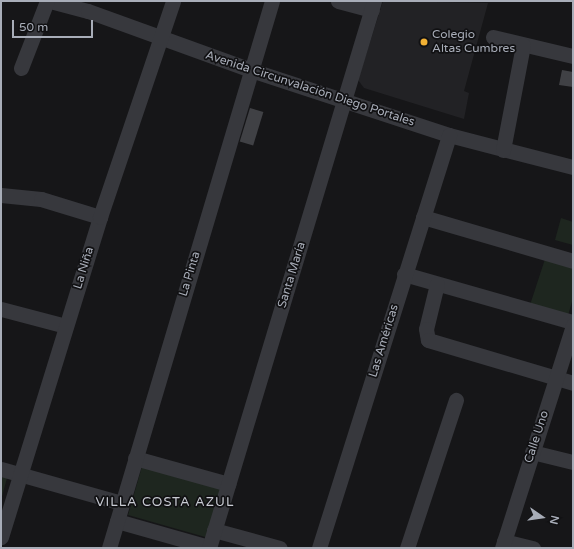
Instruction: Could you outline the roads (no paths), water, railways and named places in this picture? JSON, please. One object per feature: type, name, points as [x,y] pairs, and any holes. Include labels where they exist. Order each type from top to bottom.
[{"type":"street","name":"Avenida Circunvalación Diego Portales","points":[[48,1],[88,11],[160,39],[449,135],[573,168]]},
{"type":"street","points":[[21,68],[48,1]]},
{"type":"street","name":"La Niña","points":[[2,528],[100,217],[172,1]]},
{"type":"street","name":"La Pinta","points":[[109,548],[272,1]]},
{"type":"street","points":[[338,1],[373,6]]},
{"type":"street","name":"Santa María","points":[[209,547],[373,6]]},
{"type":"street","points":[[493,37],[573,56]]},
{"type":"street","points":[[503,150],[523,45]]},
{"type":"street","name":"Las Américas","points":[[319,548],[449,135]]},
{"type":"street","points":[[1,195],[41,199],[100,217]]},
{"type":"street","points":[[423,217],[573,261]]},
{"type":"street","points":[[404,274],[573,322]]},
{"type":"street","points":[[437,284],[426,330],[428,340],[573,383]]},
{"type":"street","points":[[1,309],[66,326]]},
{"type":"street","name":"Calle Uno","points":[[503,544],[573,325]]},
{"type":"street","points":[[407,548],[456,400]]},
{"type":"street","points":[[532,452],[573,462]]},
{"type":"street","points":[[135,458],[228,484]]},
{"type":"street","points":[[1,469],[122,503]]},
{"type":"street","points":[[117,521],[209,547]]},
{"type":"street","points":[[214,530],[280,548]]},
{"type":"street","points":[[503,544],[533,548]]},
{"type":"place","name":"Colegio Altas Cumbres","points":[[424,42]]},
{"type":"district","name":"VILLA COSTA AZUL","points":[[165,502]]}]
